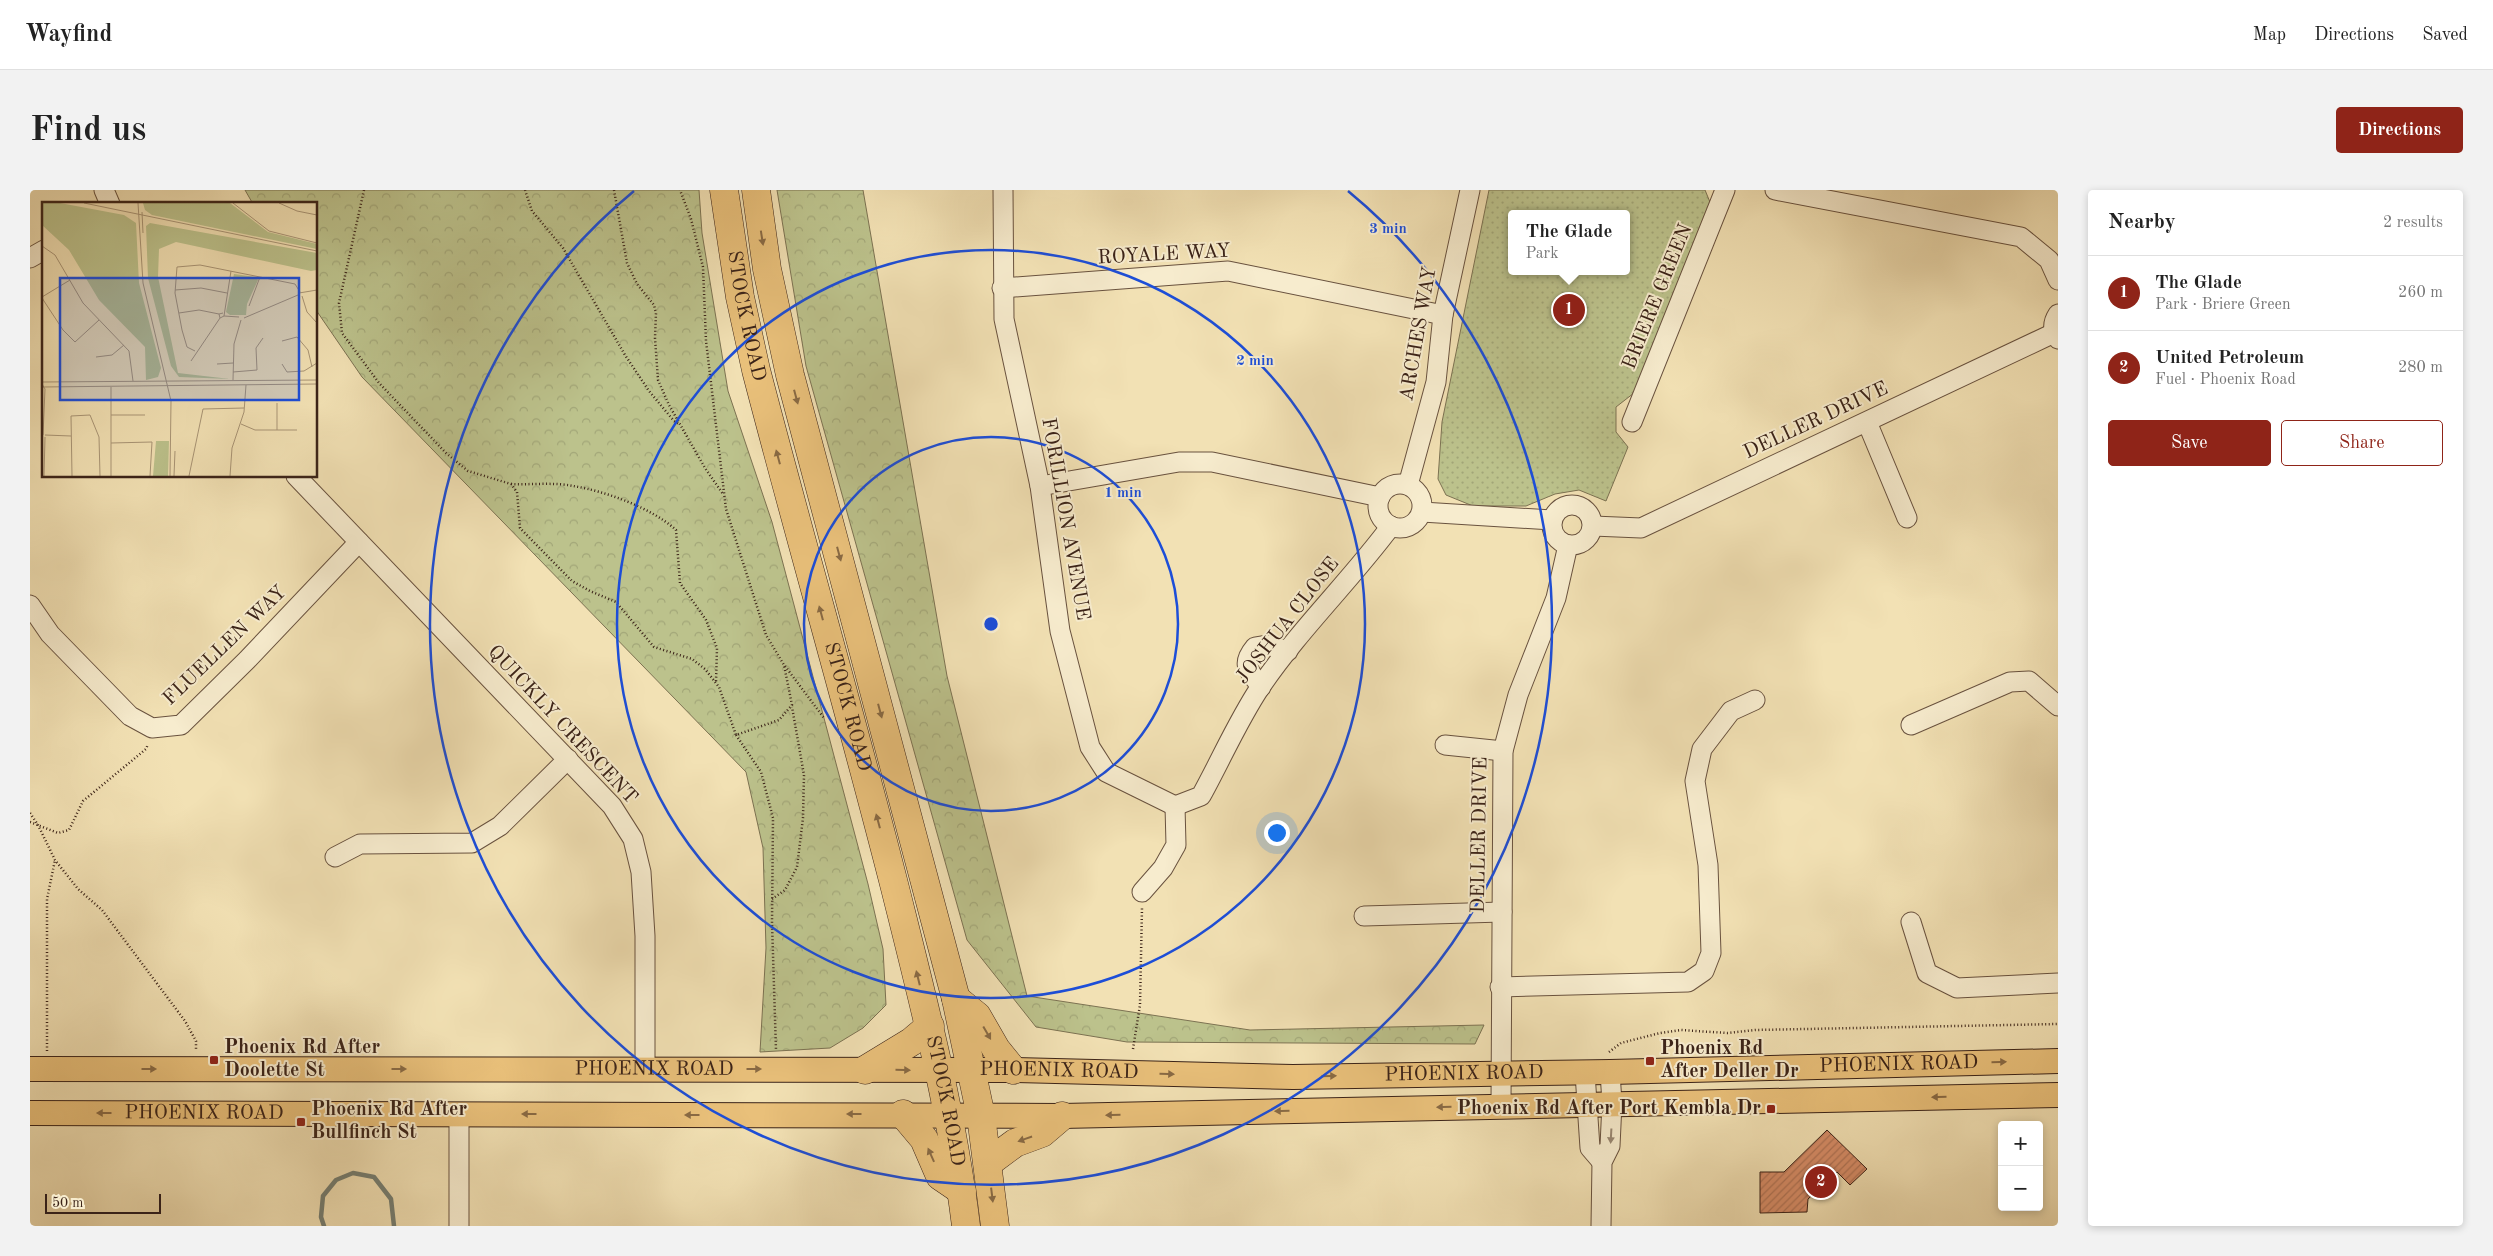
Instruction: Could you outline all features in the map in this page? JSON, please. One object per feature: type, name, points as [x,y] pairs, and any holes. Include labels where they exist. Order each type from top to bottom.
[{"type":"highway","name":"STOCK ROAD","points":[[724,190],[737,278],[756,370],[878,824],[941,1071],[962,1191],[966,1226]]},
{"type":"highway","name":"STOCK ROAD","points":[[756,190],[767,269],[790,375],[956,999],[981,1116],[995,1226]]},
{"type":"highway","points":[[956,999],[977,1016],[996,1049],[1013,1070]]},
{"type":"highway","points":[[865,1070],[911,1042],[930,1026]]},
{"type":"highway","points":[[903,1114],[924,1139],[940,1176],[962,1191]]},
{"type":"highway","points":[[988,1163],[1015,1143],[1042,1133],[1062,1116]]},
{"type":"main road","name":"PHOENIX ROAD","points":[[39,1063],[645,1070],[1013,1070],[1293,1077],[1585,1073],[1609,1063],[2058,1061]]},
{"type":"main road","name":"PHOENIX ROAD","points":[[30,1113],[903,1114],[1062,1116],[1501,1105],[2058,1095]]},
{"type":"street","points":[[104,190],[109,202]]},
{"type":"street","name":"FORILLION AVENUE","points":[[1003,190],[1002,288],[1004,319],[1040,486],[1060,631],[1090,747],[1106,772],[1175,806]]},
{"type":"street","name":"ARCHES WAY","points":[[1408,485],[1436,382],[1443,315],[1470,190]]},
{"type":"street","name":"BRIERE GREEN","points":[[1632,422],[1725,190]]},
{"type":"street","points":[[1774,190],[2020,237],[2048,260],[2058,280]]},
{"type":"street","points":[[30,258],[42,251]]},
{"type":"street","name":"ROYALE WAY","points":[[1002,288],[1228,271],[1443,315]]},
{"type":"street","points":[[2056,336],[2053,322],[2058,314]]},
{"type":"street","name":"DELLER DRIVE","points":[[1593,526],[1641,528],[1866,422],[2056,336]]},
{"type":"street","points":[[1866,422],[1907,518]]},
{"type":"street","points":[[1040,486],[1179,462],[1212,462],[1380,497]]},
{"type":"street","name":"QUICKLY CRESCENT","points":[[298,478],[612,806],[632,839],[641,872],[645,936],[645,1070]]},
{"type":"street","points":[[1396,484],[1408,485],[1419,493],[1423,503],[1422,512],[1416,522],[1407,528],[1390,526],[1381,518],[1378,507],[1380,497],[1385,490],[1396,484]]},
{"type":"street","points":[[1575,504],[1588,512],[1593,526],[1590,535],[1584,542],[1568,545],[1558,540],[1552,531],[1552,520],[1556,511],[1565,505],[1575,504]]},
{"type":"street","points":[[1422,512],[1552,520]]},
{"type":"street","name":"JOSHUA CLOSE","points":[[1175,806],[1201,796],[1261,687],[1288,650],[1370,554],[1390,526]]},
{"type":"street","name":"FLUELLEN WAY","points":[[30,605],[50,634],[130,716],[152,728],[180,726],[247,660],[359,542]]},
{"type":"street","name":"DELLER DRIVE","points":[[1501,1105],[1500,987],[1503,751],[1518,695],[1556,598],[1568,545]]},
{"type":"street","points":[[1261,687],[1247,667],[1247,656],[1255,647],[1267,645],[1288,650]]},
{"type":"street","points":[[1911,726],[2010,682],[2029,681],[2058,706]]},
{"type":"street","points":[[1500,987],[1688,982],[1704,971],[1711,953],[1708,865],[1695,781],[1702,749],[1731,712],[1755,700]]},
{"type":"street","points":[[1445,745],[1503,751]]},
{"type":"street","points":[[335,857],[360,844],[472,843],[500,826],[568,759]]},
{"type":"street","points":[[1142,892],[1163,868],[1176,845],[1175,806]]},
{"type":"street","points":[[1364,916],[1502,912]]},
{"type":"street","points":[[1911,922],[1926,973],[1957,988],[2058,983]]},
{"type":"street","points":[[1601,1226],[1602,1162],[1610,1146],[1612,1103],[1609,1063]]},
{"type":"street","points":[[1585,1073],[1590,1148],[1602,1162]]},
{"type":"street","points":[[458,1226],[459,1113]]},
{"type":"path","points":[[364,190],[339,303],[342,333],[379,383],[446,453],[468,471],[511,484],[572,485],[622,500],[665,519],[676,530],[680,583],[706,620],[717,648],[716,683]]},
{"type":"path","points":[[525,190],[532,211],[563,248],[625,355],[649,391],[674,422],[681,425]]},
{"type":"path","points":[[614,190],[627,263],[637,284],[654,305],[656,313],[655,338],[658,380],[681,425],[724,495]]},
{"type":"path","points":[[680,190],[691,219],[703,266],[706,341],[726,509],[766,635],[784,665],[824,718]]},
{"type":"path","points":[[511,484],[517,492],[520,528],[572,581],[590,592],[616,602],[654,647],[692,659],[705,669],[716,683],[736,735],[761,772],[773,818],[773,1010],[776,1050]]},
{"type":"path","points":[[772,899],[785,890],[797,868],[803,818],[804,775],[784,665]]},
{"type":"path","points":[[736,735],[780,720],[792,705]]},
{"type":"path","points":[[30,822],[58,833],[69,830],[83,801],[146,748],[152,728]]},
{"type":"path","points":[[30,813],[55,860],[78,889],[102,910],[185,1021],[196,1040]]},
{"type":"path","points":[[39,1063],[47,899],[55,860]]},
{"type":"path","points":[[1133,1049],[1140,1005],[1142,892]]},
{"type":"path","points":[[1609,1063],[1621,1043],[1660,1033],[1681,1030],[1727,1033],[1755,1030],[2058,1024]]},
{"type":"green space","points":[[245,190],[699,190],[702,233],[728,391],[772,522],[868,884],[883,949],[886,1005],[863,1028],[830,1048],[760,1052],[766,948],[763,848],[746,772],[362,377],[318,313],[318,202],[252,202]]},
{"type":"green space","points":[[777,190],[863,190],[947,676],[1027,996],[1250,1030],[1484,1025],[1475,1044],[1127,1042],[1036,1027],[967,940],[806,366]]},
{"type":"green space","points":[[1489,190],[1705,190],[1712,207],[1643,386],[1616,407],[1616,432],[1628,447],[1606,501],[1579,490],[1555,494],[1526,506],[1473,506],[1446,495],[1438,479],[1442,422]]},
{"type":"building","points":[[1827,1130],[1867,1169],[1850,1185],[1837,1172],[1808,1199],[1807,1212],[1760,1213],[1760,1172],[1784,1172]]},
{"type":"waterway","points":[[324,1226],[321,1217],[323,1196],[336,1180],[353,1173],[374,1177],[391,1199],[394,1226]]},
{"type":"place","name":"The Glade","points":[[1569,310]]},
{"type":"place","name":"Phoenix Rd After Doolette St","points":[[214,1060]]},
{"type":"place","name":"Phoenix Rd After Deller Dr","points":[[1650,1061]]},
{"type":"place","name":"Phoenix Rd After Port Kembla Dr","points":[[1771,1109]]},
{"type":"place","name":"Phoenix Rd After Bullfinch St","points":[[301,1122]]},
{"type":"place","name":"United Petroleum","points":[[1821,1182]]}]
